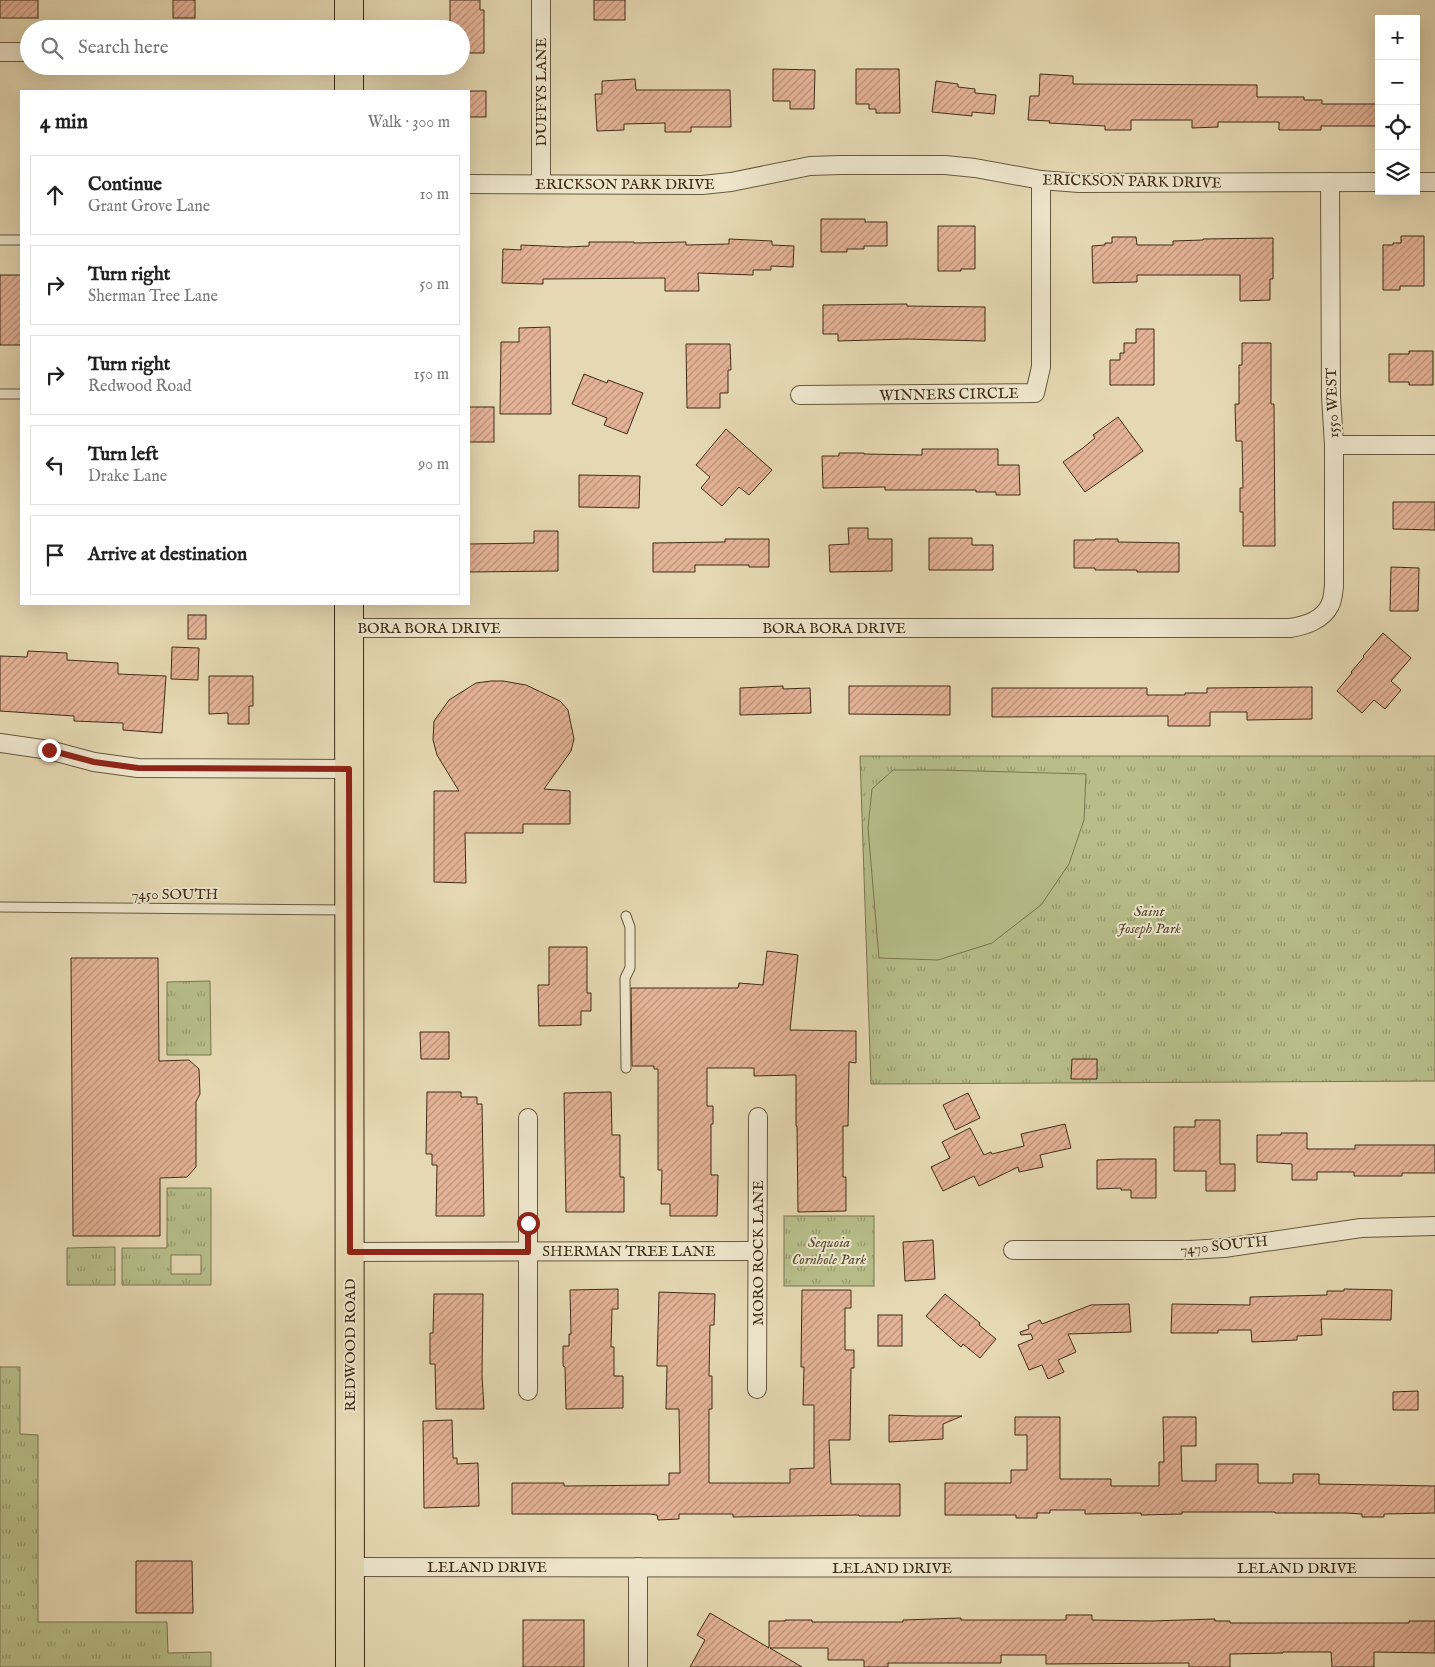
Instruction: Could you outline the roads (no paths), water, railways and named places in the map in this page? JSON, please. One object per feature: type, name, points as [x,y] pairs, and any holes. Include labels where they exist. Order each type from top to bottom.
[{"type":"main road","points":[[349,0],[349,20]]},
{"type":"main road","points":[[349,75],[349,90]]},
{"type":"main road","name":"REDWOOD ROAD","points":[[349,616],[350,1667]]},
{"type":"street","name":"DUFFYS LANE","points":[[541,0],[541,184]]},
{"type":"street","points":[[0,52],[20,52]]},
{"type":"street","name":"ERICKSON PARK DRIVE","points":[[470,184],[702,185],[732,182],[810,166],[840,165],[945,165],[975,168],[1041,180],[1079,183],[1375,182]]},
{"type":"street","name":"WINNERS CIRCLE","points":[[800,395],[1035,393],[1041,367],[1041,180]]},
{"type":"street","name":"1550 WEST","points":[[1318,619],[1330,606],[1334,586],[1330,182]]},
{"type":"street","points":[[1420,182],[1435,182]]},
{"type":"street","points":[[1334,445],[1435,445]]},
{"type":"street","name":"BORA BORA DRIVE","points":[[349,616],[1290,628],[1305,626],[1318,619]]},
{"type":"street","points":[[0,743],[49,750],[94,762],[138,768],[349,769]]},
{"type":"street","name":"MORO ROCK LANE","points":[[758,1117],[758,1389]]},
{"type":"street","points":[[528,1118],[528,1391]]},
{"type":"street","name":"7470 SOUTH","points":[[1013,1250],[1190,1250],[1224,1248],[1361,1228],[1435,1226]]},
{"type":"street","name":"SHERMAN TREE LANE","points":[[350,1252],[758,1251]]},
{"type":"street","name":"LELAND DRIVE","points":[[350,1567],[1435,1568]]},
{"type":"street","points":[[638,1567],[638,1667]]},
{"type":"lane","points":[[0,240],[20,240]]},
{"type":"lane","points":[[0,394],[20,394]]},
{"type":"lane","name":"7450 SOUTH","points":[[0,908],[350,910]]},
{"type":"lane","points":[[626,916],[630,927],[630,968],[625,978],[626,1068]]},
{"type":"park label","name":"Saint Joseph Park","points":[[1149,920]]},
{"type":"park label","name":"Sequoia Cornhole Park","points":[[829,1250]]}]
